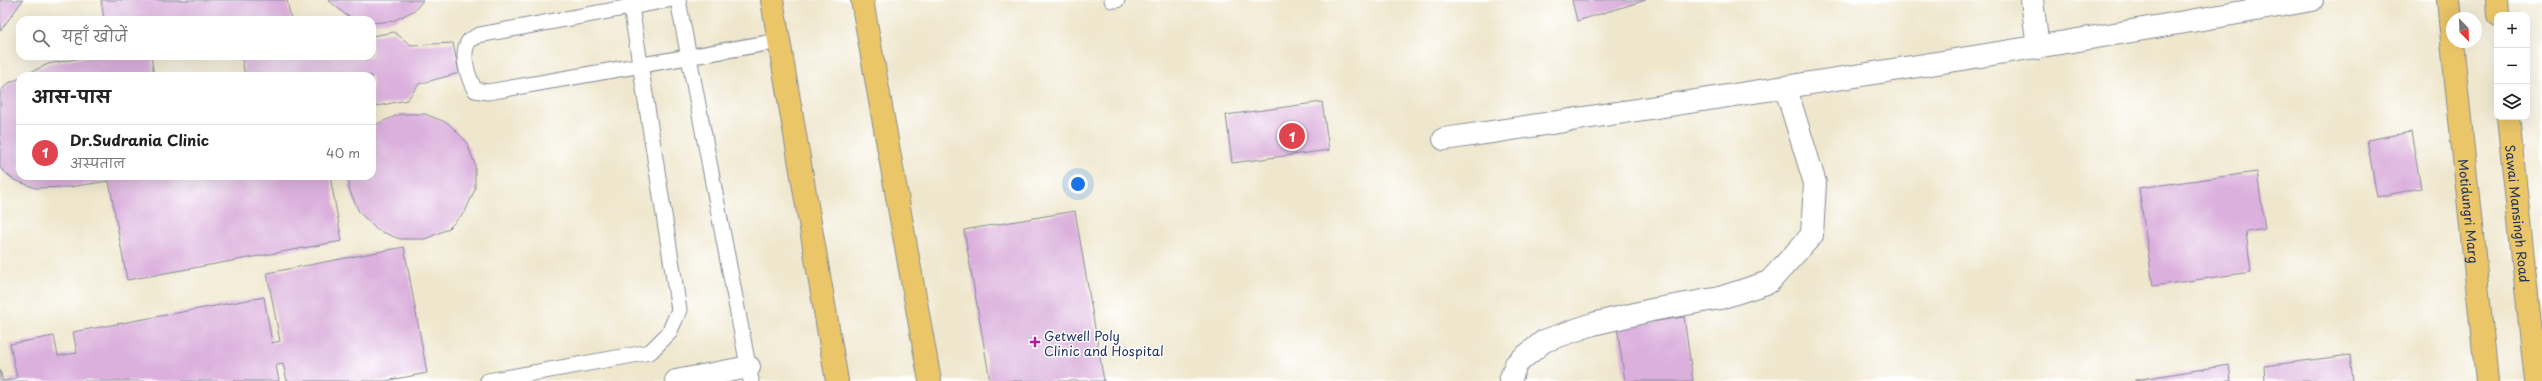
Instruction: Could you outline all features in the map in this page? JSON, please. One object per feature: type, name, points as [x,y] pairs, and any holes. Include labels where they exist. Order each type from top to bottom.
[{"type":"main road","points":[[772,0],[837,381]]},
{"type":"main road","points":[[862,0],[930,381]]},
{"type":"main road","name":"Motidungri Marg","points":[[2448,0],[2449,12]]},
{"type":"main road","points":[[2497,0],[2498,12]]},
{"type":"main road","name":"Motidungri Marg","points":[[2453,48],[2487,381]]},
{"type":"main road","name":"Sawai Mansingh Road","points":[[2508,120],[2536,381]]},
{"type":"street","points":[[2032,0],[2038,48]]},
{"type":"street","points":[[1444,139],[1786,89],[2038,48],[2312,0]]},
{"type":"street","points":[[1510,381],[1516,364],[1544,341],[1600,322],[1652,310],[1720,298],[1769,282],[1775,276],[1812,235],[1815,183],[1786,89]]},
{"type":"street","points":[[676,381],[750,374]]},
{"type":"lane","points":[[668,0],[631,3],[480,35],[469,41],[465,52],[470,81],[475,90],[488,92],[641,67],[779,41]]},
{"type":"lane","points":[[678,0],[750,374]]},
{"type":"lane","points":[[1112,0],[1117,0]]},
{"type":"lane","points":[[488,381],[650,352],[669,333],[679,310],[631,3]]},
{"type":"building","points":[[0,0],[23,0],[0,31]]},
{"type":"building","points":[[101,0],[287,0],[290,16],[103,16]]},
{"type":"building","points":[[328,0],[423,0],[415,10],[393,21],[376,23],[376,16],[346,15]]},
{"type":"building","points":[[1572,0],[1646,0],[1577,21]]},
{"type":"building","points":[[394,32],[411,45],[453,43],[459,73],[419,84],[407,100],[376,106],[376,72],[244,72],[242,60],[376,60],[376,35]]},
{"type":"building","points":[[70,60],[152,60],[153,72],[31,72],[48,64]]},
{"type":"building","points":[[16,80],[16,180],[331,180],[342,241],[127,280],[109,181],[70,187],[36,188],[14,180],[0,168],[0,92],[7,84]]},
{"type":"building","points":[[1322,102],[1329,150],[1232,163],[1226,115]]},
{"type":"building","points":[[400,114],[425,114],[448,123],[466,141],[475,164],[475,189],[465,212],[448,229],[425,239],[400,239],[377,230],[359,212],[349,189],[349,180],[376,180],[377,124]]},
{"type":"building","points":[[2411,132],[2421,188],[2377,197],[2367,140]]},
{"type":"building","points":[[2257,172],[2265,229],[2246,232],[2251,272],[2153,286],[2139,188]]},
{"type":"building","points":[[1075,211],[1104,381],[990,381],[964,230]]},
{"type":"building","points":[[404,247],[427,373],[385,381],[287,381],[283,364],[276,365],[279,381],[3,381],[17,378],[10,344],[54,336],[58,356],[77,353],[73,332],[264,297],[272,343],[280,341],[267,273]]},
{"type":"building","points":[[1684,317],[1693,381],[1625,381],[1617,327]]},
{"type":"building","points":[[2350,355],[2353,381],[2265,381],[2264,366]]},
{"type":"building","points":[[2229,365],[2231,381],[2135,381],[2135,380]]},
{"type":"building","points":[[0,370],[3,381],[0,381]]},
{"type":"place","name":"Dr.Sudrania Clinic","points":[[1292,136]]},
{"type":"place","name":"Getwell Poly Clinic and Hospital","points":[[1035,342]]}]
